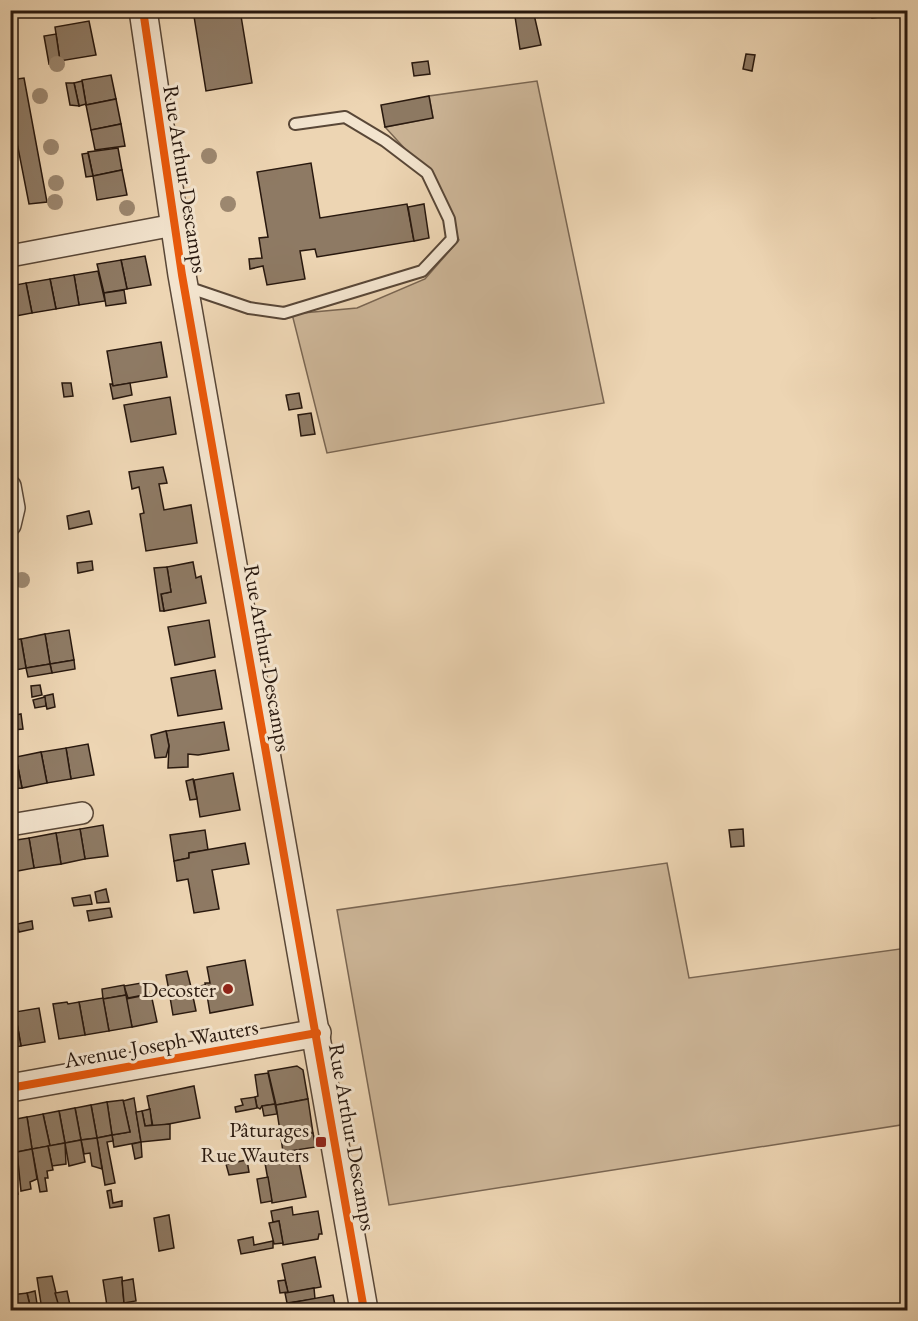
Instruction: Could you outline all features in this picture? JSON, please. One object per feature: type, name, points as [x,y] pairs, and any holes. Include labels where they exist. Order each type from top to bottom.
[{"type":"street","name":"Rue Arthur Descamps","points":[[143,10],[184,286],[364,1311]]},
{"type":"street","points":[[10,256],[174,225]]},
{"type":"street","points":[[10,486],[12,517]]},
{"type":"street","points":[[10,825],[82,813]]},
{"type":"street","name":"Avenue Joseph Wauters","points":[[10,1088],[317,1033]]},
{"type":"lane","points":[[184,286],[249,308],[284,313],[422,271],[452,239],[449,219],[427,173],[385,141],[345,117],[295,124]]},
{"type":"shaded area","points":[[537,81],[604,403],[327,453],[292,314],[357,308],[425,279],[459,240],[427,173],[385,127],[433,118],[429,96]]},
{"type":"shaded area","points":[[667,863],[689,978],[907,948],[907,1124],[389,1205],[337,910]]},
{"type":"building","points":[[193,10],[240,10],[252,83],[206,91]]},
{"type":"building","points":[[514,10],[533,10],[541,45],[520,49]]},
{"type":"building","points":[[871,10],[886,10],[887,16],[872,18]]},
{"type":"building","points":[[89,21],[96,55],[60,61],[55,27]]},
{"type":"building","points":[[56,34],[60,61],[49,64],[44,36]]},
{"type":"building","points":[[746,54],[755,55],[752,71],[743,69]]},
{"type":"building","points":[[428,61],[430,74],[414,76],[412,63]]},
{"type":"building","points":[[111,75],[116,99],[86,105],[82,80]]},
{"type":"building","points":[[24,78],[47,202],[29,204],[10,107],[10,80]]},
{"type":"building","points":[[82,81],[86,104],[79,106],[74,83]]},
{"type":"building","points":[[66,83],[74,83],[79,106],[70,105]]},
{"type":"building","points":[[429,96],[433,118],[385,127],[381,105]]},
{"type":"building","points":[[116,99],[121,124],[91,130],[86,105]]},
{"type":"building","points":[[121,124],[125,146],[95,150],[91,130]]},
{"type":"building","points":[[118,148],[122,170],[93,176],[88,152]]},
{"type":"building","points":[[88,153],[93,176],[86,177],[82,154]]},
{"type":"building","points":[[311,163],[320,218],[407,204],[414,241],[317,257],[315,249],[300,251],[305,279],[267,285],[263,266],[250,269],[249,259],[262,258],[259,238],[268,237],[257,172]]},
{"type":"building","points":[[122,170],[127,195],[97,200],[93,176]]},
{"type":"building","points":[[424,204],[429,238],[414,241],[408,207]]},
{"type":"building","points":[[145,256],[151,285],[127,289],[121,260]]},
{"type":"building","points":[[121,260],[127,289],[104,293],[97,264]]},
{"type":"building","points":[[98,271],[105,301],[79,305],[74,275]]},
{"type":"building","points":[[74,275],[79,305],[56,309],[50,279]]},
{"type":"building","points":[[50,279],[56,309],[32,313],[26,283]]},
{"type":"building","points":[[26,283],[32,313],[10,317],[10,286]]},
{"type":"building","points":[[124,290],[126,303],[106,306],[104,293]]},
{"type":"building","points":[[161,342],[167,377],[113,386],[107,351]]},
{"type":"building","points":[[62,383],[71,383],[73,396],[64,397]]},
{"type":"building","points":[[130,383],[132,395],[113,399],[110,384],[113,386]]},
{"type":"building","points":[[299,393],[302,408],[289,410],[286,395]]},
{"type":"building","points":[[170,397],[176,434],[131,442],[124,405]]},
{"type":"building","points":[[311,413],[315,434],[301,436],[298,415]]},
{"type":"building","points":[[163,467],[167,483],[159,484],[164,510],[191,505],[197,543],[146,551],[140,514],[144,513],[139,487],[132,489],[129,472]]},
{"type":"building","points":[[89,511],[92,524],[69,529],[67,516]]},
{"type":"building","points":[[92,561],[93,570],[78,573],[77,563]]},
{"type":"building","points":[[193,562],[196,578],[201,576],[206,603],[164,611],[161,594],[171,592],[167,567]]},
{"type":"building","points":[[167,567],[171,592],[161,594],[164,611],[160,611],[154,568]]},
{"type":"building","points":[[209,620],[215,657],[175,665],[168,627]]},
{"type":"building","points":[[69,630],[74,660],[50,664],[45,634]]},
{"type":"building","points":[[45,634],[50,664],[26,668],[21,639]]},
{"type":"building","points":[[21,639],[26,668],[10,671],[10,640]]},
{"type":"building","points":[[74,660],[75,669],[52,673],[50,664]]},
{"type":"building","points":[[50,664],[52,673],[28,677],[26,668]]},
{"type":"building","points":[[215,670],[222,709],[178,716],[171,678]]},
{"type":"building","points":[[40,685],[42,695],[32,697],[31,686]]},
{"type":"building","points":[[53,694],[55,707],[47,709],[44,696]]},
{"type":"building","points":[[45,697],[46,706],[35,708],[33,700]]},
{"type":"building","points":[[21,714],[23,729],[13,730],[10,716]]},
{"type":"building","points":[[224,722],[229,750],[198,755],[188,754],[188,767],[168,768],[169,746],[166,731]]},
{"type":"building","points":[[166,731],[169,746],[166,757],[155,758],[151,735]]},
{"type":"building","points":[[88,744],[94,775],[71,779],[66,748]]},
{"type":"building","points":[[66,748],[71,779],[47,783],[41,752]]},
{"type":"building","points":[[41,752],[47,783],[22,788],[16,757]]},
{"type":"building","points":[[16,757],[22,788],[10,789],[10,758]]},
{"type":"building","points":[[233,773],[240,810],[200,817],[194,780]]},
{"type":"building","points":[[193,779],[197,799],[190,800],[186,781]]},
{"type":"building","points":[[103,825],[108,856],[85,859],[80,829]]},
{"type":"building","points":[[80,829],[85,859],[61,864],[56,833]]},
{"type":"building","points":[[743,829],[744,846],[731,847],[729,830]]},
{"type":"building","points":[[205,830],[208,850],[189,853],[189,858],[174,861],[170,835]]},
{"type":"building","points":[[56,833],[61,864],[34,868],[29,838]]},
{"type":"building","points":[[29,838],[34,868],[12,872],[10,841]]},
{"type":"building","points":[[245,843],[249,864],[212,870],[219,909],[194,913],[188,879],[177,881],[174,861],[189,858],[189,853]]},
{"type":"building","points":[[106,889],[109,902],[97,903],[95,892]]},
{"type":"building","points":[[90,895],[92,904],[74,906],[72,898]]},
{"type":"building","points":[[110,908],[112,917],[89,921],[87,911]]},
{"type":"building","points":[[32,921],[33,929],[19,932],[17,924]]},
{"type":"building","name":"Decoster","points":[[245,960],[253,1005],[210,1013],[205,983],[210,983],[207,967]]},
{"type":"building","points":[[187,971],[191,987],[169,991],[166,975]]},
{"type":"building","points":[[147,982],[149,994],[128,998],[124,986]]},
{"type":"building","points":[[124,985],[126,995],[103,999],[102,989]]},
{"type":"building","points":[[205,985],[206,993],[192,995],[191,988]]},
{"type":"building","points":[[191,987],[196,1011],[173,1015],[169,991]]},
{"type":"building","points":[[151,994],[157,1022],[132,1027],[126,999]]},
{"type":"building","points":[[126,995],[132,1027],[109,1031],[103,999]]},
{"type":"building","points":[[103,998],[109,1031],[85,1035],[79,1002]]},
{"type":"building","points":[[67,1002],[68,1004],[79,1002],[85,1035],[59,1039],[53,1004]]},
{"type":"building","points":[[39,1008],[45,1042],[21,1046],[15,1012]]},
{"type":"building","points":[[15,1012],[21,1046],[10,1048],[10,1013]]},
{"type":"building","points":[[297,1066],[303,1070],[308,1099],[276,1105],[268,1071]]},
{"type":"building","points":[[268,1073],[275,1104],[262,1106],[260,1109],[257,1107],[255,1097],[258,1096],[255,1075]]},
{"type":"building","points":[[194,1086],[200,1118],[153,1127],[147,1096]]},
{"type":"building","points":[[255,1097],[257,1108],[236,1112],[235,1107],[243,1105],[241,1099]]},
{"type":"building","points":[[134,1098],[141,1142],[114,1147],[112,1135],[130,1132],[123,1101]]},
{"type":"building","points":[[308,1099],[313,1133],[281,1138],[276,1105]]},
{"type":"building","points":[[123,1100],[130,1132],[112,1135],[107,1102]]},
{"type":"building","points":[[107,1102],[112,1135],[97,1138],[91,1105]]},
{"type":"building","points":[[275,1104],[277,1114],[264,1116],[262,1106]]},
{"type":"building","points":[[91,1105],[97,1138],[81,1140],[75,1108]]},
{"type":"building","points":[[75,1108],[81,1140],[65,1143],[59,1111]]},
{"type":"building","points":[[150,1109],[152,1125],[145,1126],[142,1111]]},
{"type":"building","points":[[59,1111],[65,1143],[50,1146],[43,1114]]},
{"type":"building","points":[[142,1111],[145,1126],[170,1124],[170,1139],[141,1142],[136,1112]]},
{"type":"building","points":[[43,1114],[50,1146],[32,1149],[27,1117]]},
{"type":"building","points":[[27,1117],[32,1149],[17,1152],[11,1120]]},
{"type":"building","points":[[10,1120],[17,1152],[10,1153]]},
{"type":"building","points":[[313,1133],[316,1147],[283,1152],[281,1138]]},
{"type":"building","points":[[112,1135],[113,1141],[107,1142],[115,1183],[105,1185],[97,1138]]},
{"type":"building","points":[[97,1138],[102,1169],[92,1166],[90,1153],[84,1154],[81,1140]]},
{"type":"building","points":[[81,1140],[85,1162],[69,1166],[65,1143]]},
{"type":"building","points":[[141,1142],[142,1157],[135,1159],[132,1144]]},
{"type":"building","points":[[65,1143],[66,1164],[52,1166],[48,1146]]},
{"type":"building","points":[[48,1146],[53,1170],[47,1171],[48,1178],[45,1178],[47,1191],[40,1192],[32,1149]]},
{"type":"building","points":[[32,1149],[37,1179],[30,1182],[31,1189],[21,1191],[17,1152]]},
{"type":"building","points":[[17,1152],[18,1166],[12,1167],[18,1194],[10,1195],[10,1153]]},
{"type":"building","points":[[298,1157],[306,1197],[272,1203],[265,1163]]},
{"type":"building","points":[[247,1160],[249,1172],[229,1175],[226,1164]]},
{"type":"building","points":[[268,1177],[272,1201],[261,1203],[257,1179]]},
{"type":"building","points":[[111,1190],[113,1203],[122,1201],[122,1206],[110,1208],[107,1191]]},
{"type":"building","points":[[292,1207],[293,1215],[318,1211],[322,1234],[319,1234],[318,1239],[283,1245],[279,1221],[273,1222],[271,1211]]},
{"type":"building","points":[[169,1215],[174,1248],[159,1251],[154,1218]]},
{"type":"building","points":[[279,1221],[283,1243],[274,1244],[269,1223]]},
{"type":"building","points":[[253,1237],[254,1245],[273,1241],[273,1248],[241,1254],[238,1240]]},
{"type":"building","points":[[315,1257],[321,1287],[288,1293],[282,1264]]},
{"type":"building","points":[[52,1276],[60,1310],[42,1310],[37,1278]]},
{"type":"building","points":[[122,1277],[124,1303],[107,1306],[103,1280]]},
{"type":"building","points":[[133,1279],[136,1301],[124,1303],[122,1281]]},
{"type":"building","points":[[285,1280],[288,1292],[280,1293],[278,1281]]},
{"type":"building","points":[[314,1288],[315,1299],[287,1303],[285,1293]]},
{"type":"building","points":[[35,1291],[38,1310],[31,1310],[27,1293]]},
{"type":"building","points":[[67,1291],[71,1310],[60,1310],[55,1293]]},
{"type":"building","points":[[27,1293],[31,1310],[15,1310],[11,1295]]},
{"type":"building","points":[[333,1295],[336,1310],[280,1310],[279,1305]]},
{"type":"cycle path","points":[[143,10],[182,275],[364,1310]]},
{"type":"cycle path","points":[[10,1088],[317,1033]]},
{"type":"place","name":"Decoster","points":[[228,989]]},
{"type":"place","name":"Pâturages Rue Wauters","points":[[321,1142]]}]
